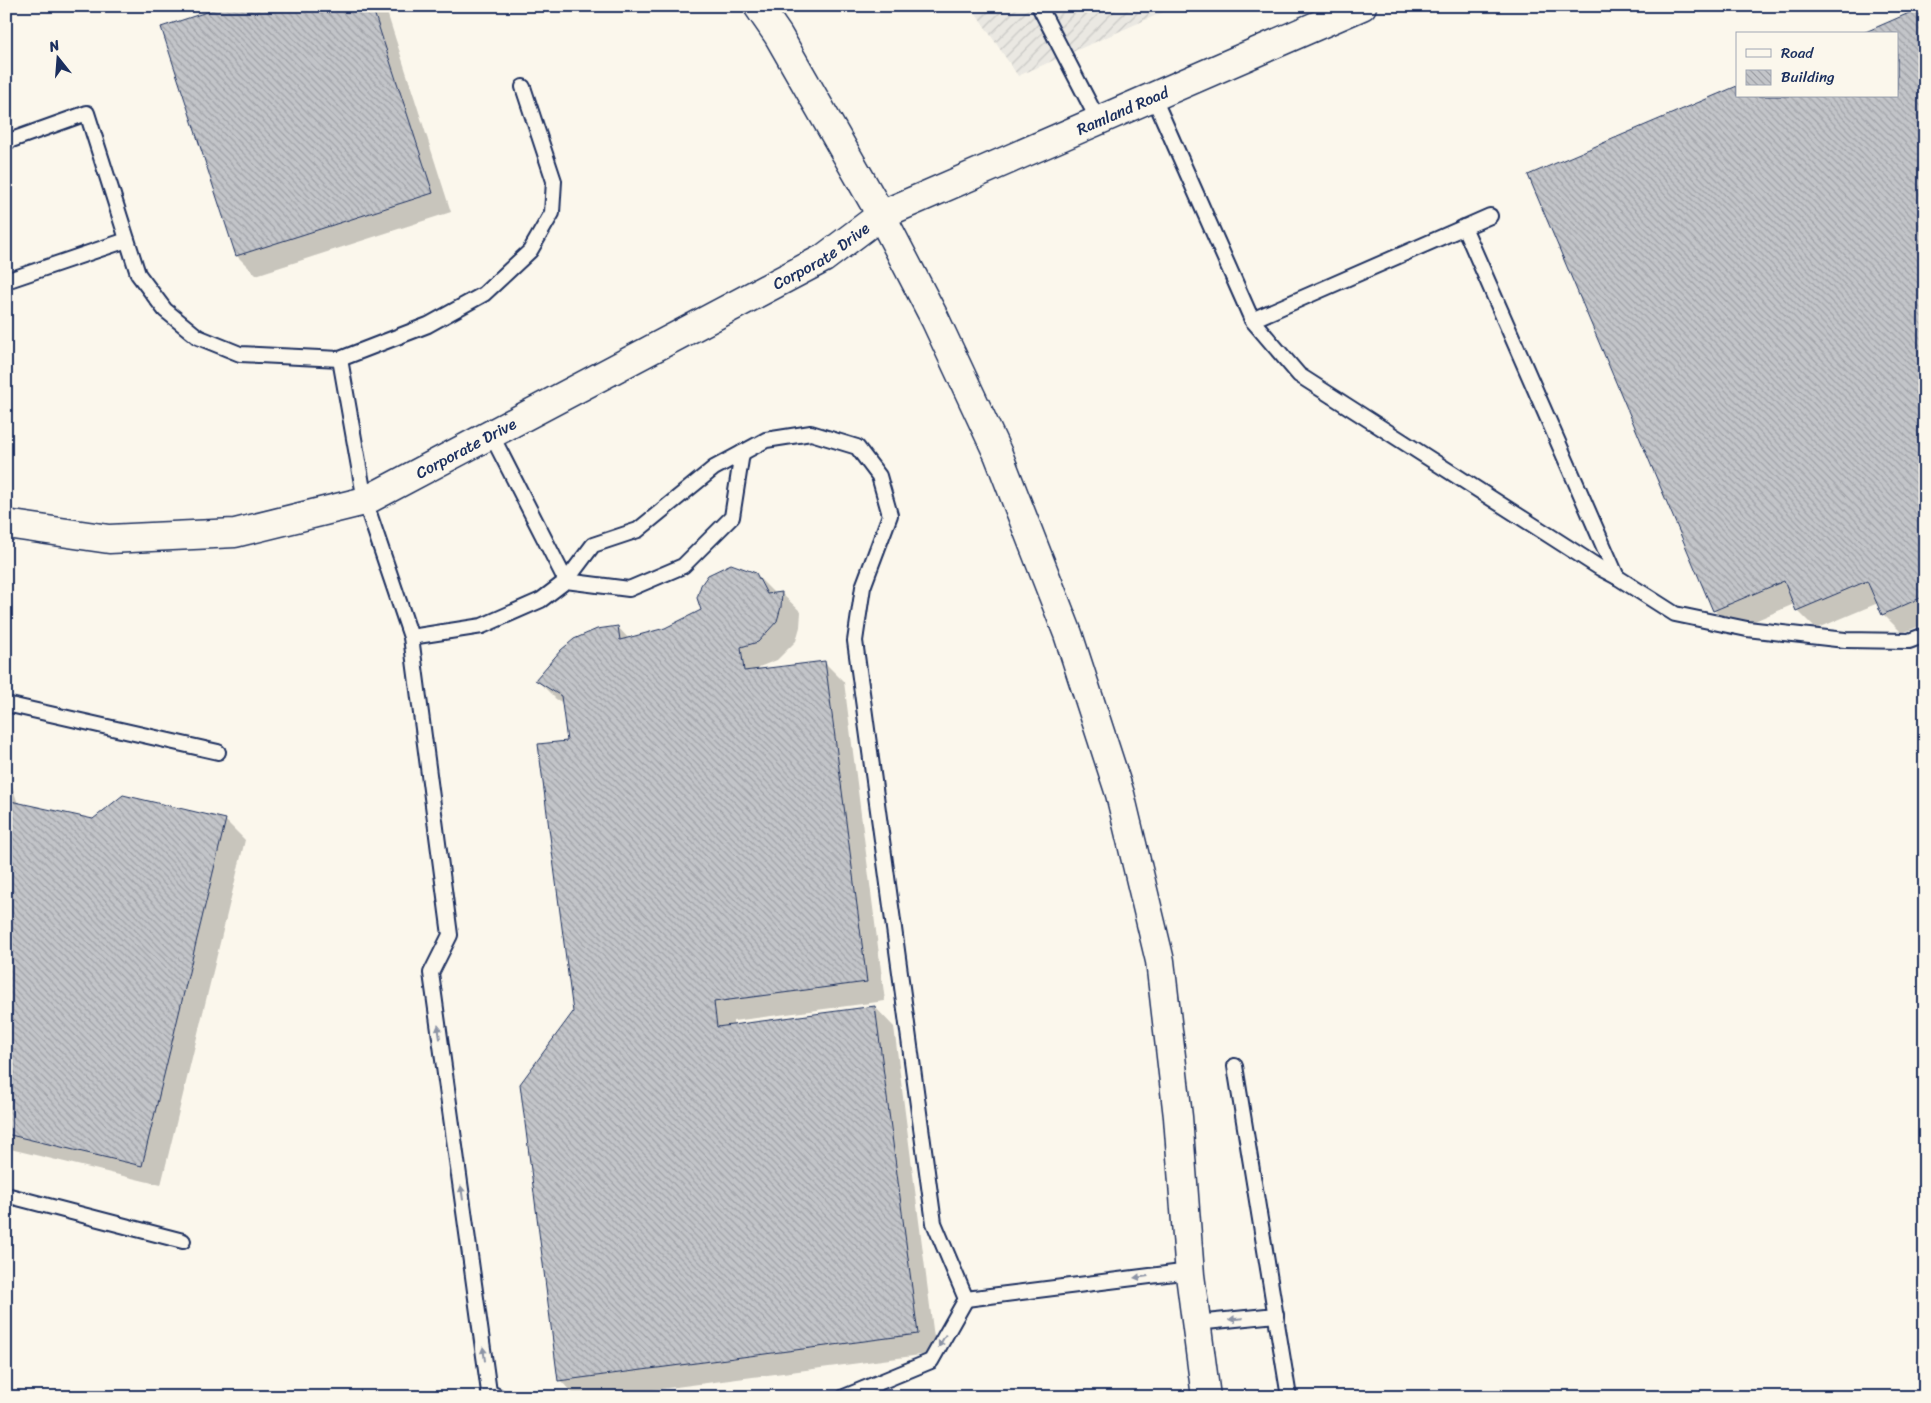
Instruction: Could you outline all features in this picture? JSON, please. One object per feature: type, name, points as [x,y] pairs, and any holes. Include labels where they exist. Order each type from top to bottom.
[{"type":"street","points":[[758,6],[778,35],[881,215],[935,319],[998,454],[1068,634],[1120,794],[1160,961],[1178,1117],[1190,1272],[1206,1397]]},
{"type":"street","name":"Ramland Road","points":[[881,215],[1362,6]]},
{"type":"street","name":"Corporate Drive","points":[[6,524],[109,539],[235,533],[365,501],[824,258],[881,215]]},
{"type":"lane","points":[[1039,6],[1098,120]]},
{"type":"lane","points":[[6,142],[87,113],[138,274],[165,310],[198,337],[240,354],[340,359],[428,325],[484,294],[530,251],[552,214],[554,181],[523,87]]},
{"type":"lane","points":[[1153,96],[1252,320],[1298,375],[1675,614],[1747,629],[1845,640],[1909,641],[1925,635]]},
{"type":"lane","points":[[1252,320],[1490,216]]},
{"type":"lane","points":[[1464,227],[1617,577]]},
{"type":"lane","points":[[6,281],[127,240]]},
{"type":"lane","points":[[340,359],[365,501],[411,637],[450,935],[431,973],[489,1392],[499,1397]]},
{"type":"lane","points":[[411,637],[482,626],[541,600],[566,581],[593,545],[638,530],[714,468],[766,440],[811,433],[857,447],[879,476],[890,515],[863,587],[855,641],[934,1223],[966,1299]]},
{"type":"lane","points":[[491,434],[566,581]]},
{"type":"lane","points":[[566,581],[629,589],[683,566],[732,517],[742,453]]},
{"type":"lane","points":[[6,704],[218,752]]},
{"type":"lane","points":[[1235,1066],[1289,1397]]},
{"type":"lane","points":[[6,1195],[183,1241]]},
{"type":"lane","points":[[966,1299],[1190,1272]]},
{"type":"lane","points":[[844,1397],[931,1361],[966,1299]]},
{"type":"lane","points":[[1196,1323],[1276,1315]]},
{"type":"shaded area","points":[[971,6],[1177,6],[1018,76]]},
{"type":"building","points":[[225,6],[372,6],[433,193],[236,256],[161,27]]},
{"type":"building","points":[[1925,6],[1925,596],[1882,615],[1867,581],[1796,611],[1784,581],[1713,611],[1528,175],[1736,86],[1736,98],[1898,98],[1898,32],[1866,32]]},
{"type":"building","points":[[731,564],[756,573],[767,594],[782,592],[781,607],[777,621],[758,642],[741,647],[744,671],[825,661],[867,982],[714,1002],[717,1027],[875,1006],[918,1334],[558,1381],[520,1084],[573,1012],[538,744],[567,741],[561,696],[535,680],[561,650],[574,639],[597,629],[618,626],[620,640],[665,628],[701,610],[697,598],[701,585],[708,575]]},
{"type":"building","points":[[123,795],[226,819],[142,1166],[6,1134],[6,800],[93,819]]}]
